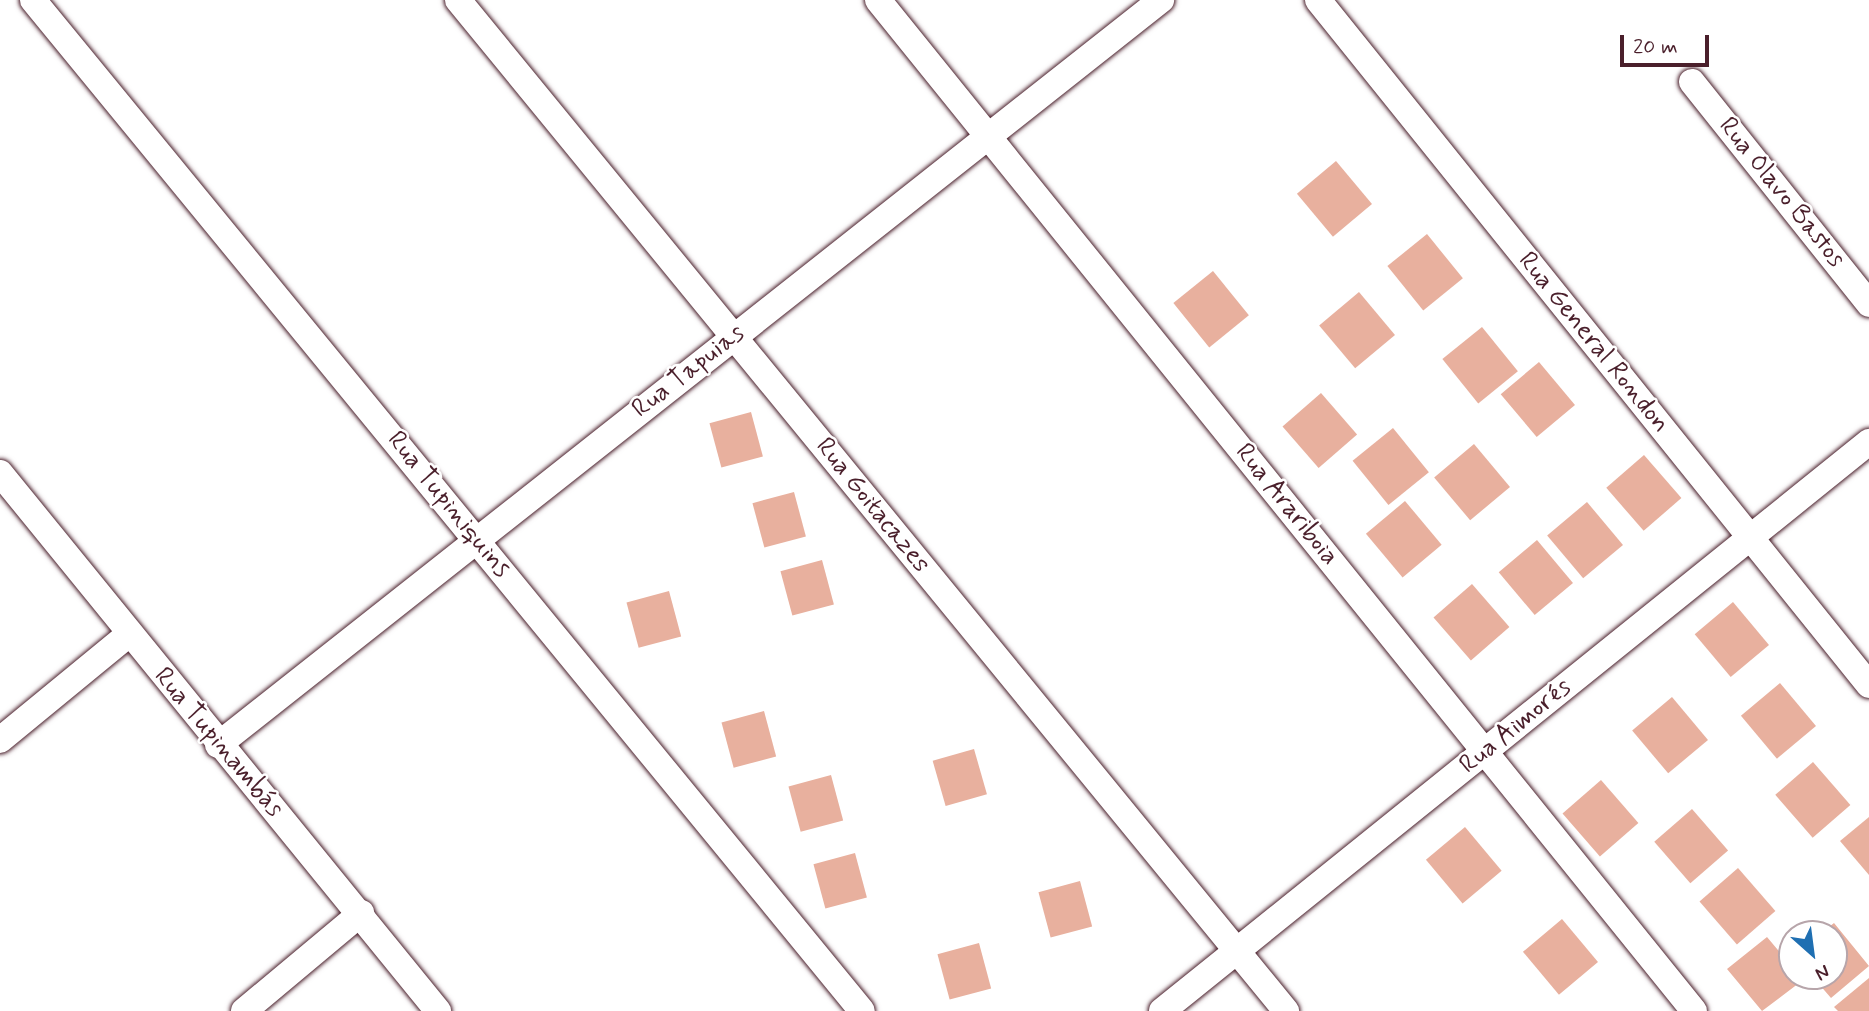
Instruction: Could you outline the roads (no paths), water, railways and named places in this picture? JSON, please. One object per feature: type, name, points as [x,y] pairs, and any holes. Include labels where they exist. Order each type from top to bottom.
[{"type":"street","name":"Rua Tupiniquins","points":[[33,0],[862,1011]]},
{"type":"street","name":"Rua Goitacazes","points":[[458,0],[1286,1011]]},
{"type":"street","name":"Rua Arariboia","points":[[878,0],[1694,1011]]},
{"type":"street","name":"Rua Tapuias","points":[[218,745],[1161,0]]},
{"type":"street","name":"Rua General Rondon","points":[[1318,0],[1869,685]]},
{"type":"street","name":"Rua Olavo Bastos","points":[[1692,82],[1869,303]]},
{"type":"street","name":"Rua Aimorés","points":[[1162,1011],[1869,442]]},
{"type":"street","name":"Rua Tupinambás","points":[[0,473],[218,745],[361,913],[439,1011]]},
{"type":"street","points":[[0,740],[129,634]]},
{"type":"street","points":[[244,1011],[361,913]]}]
